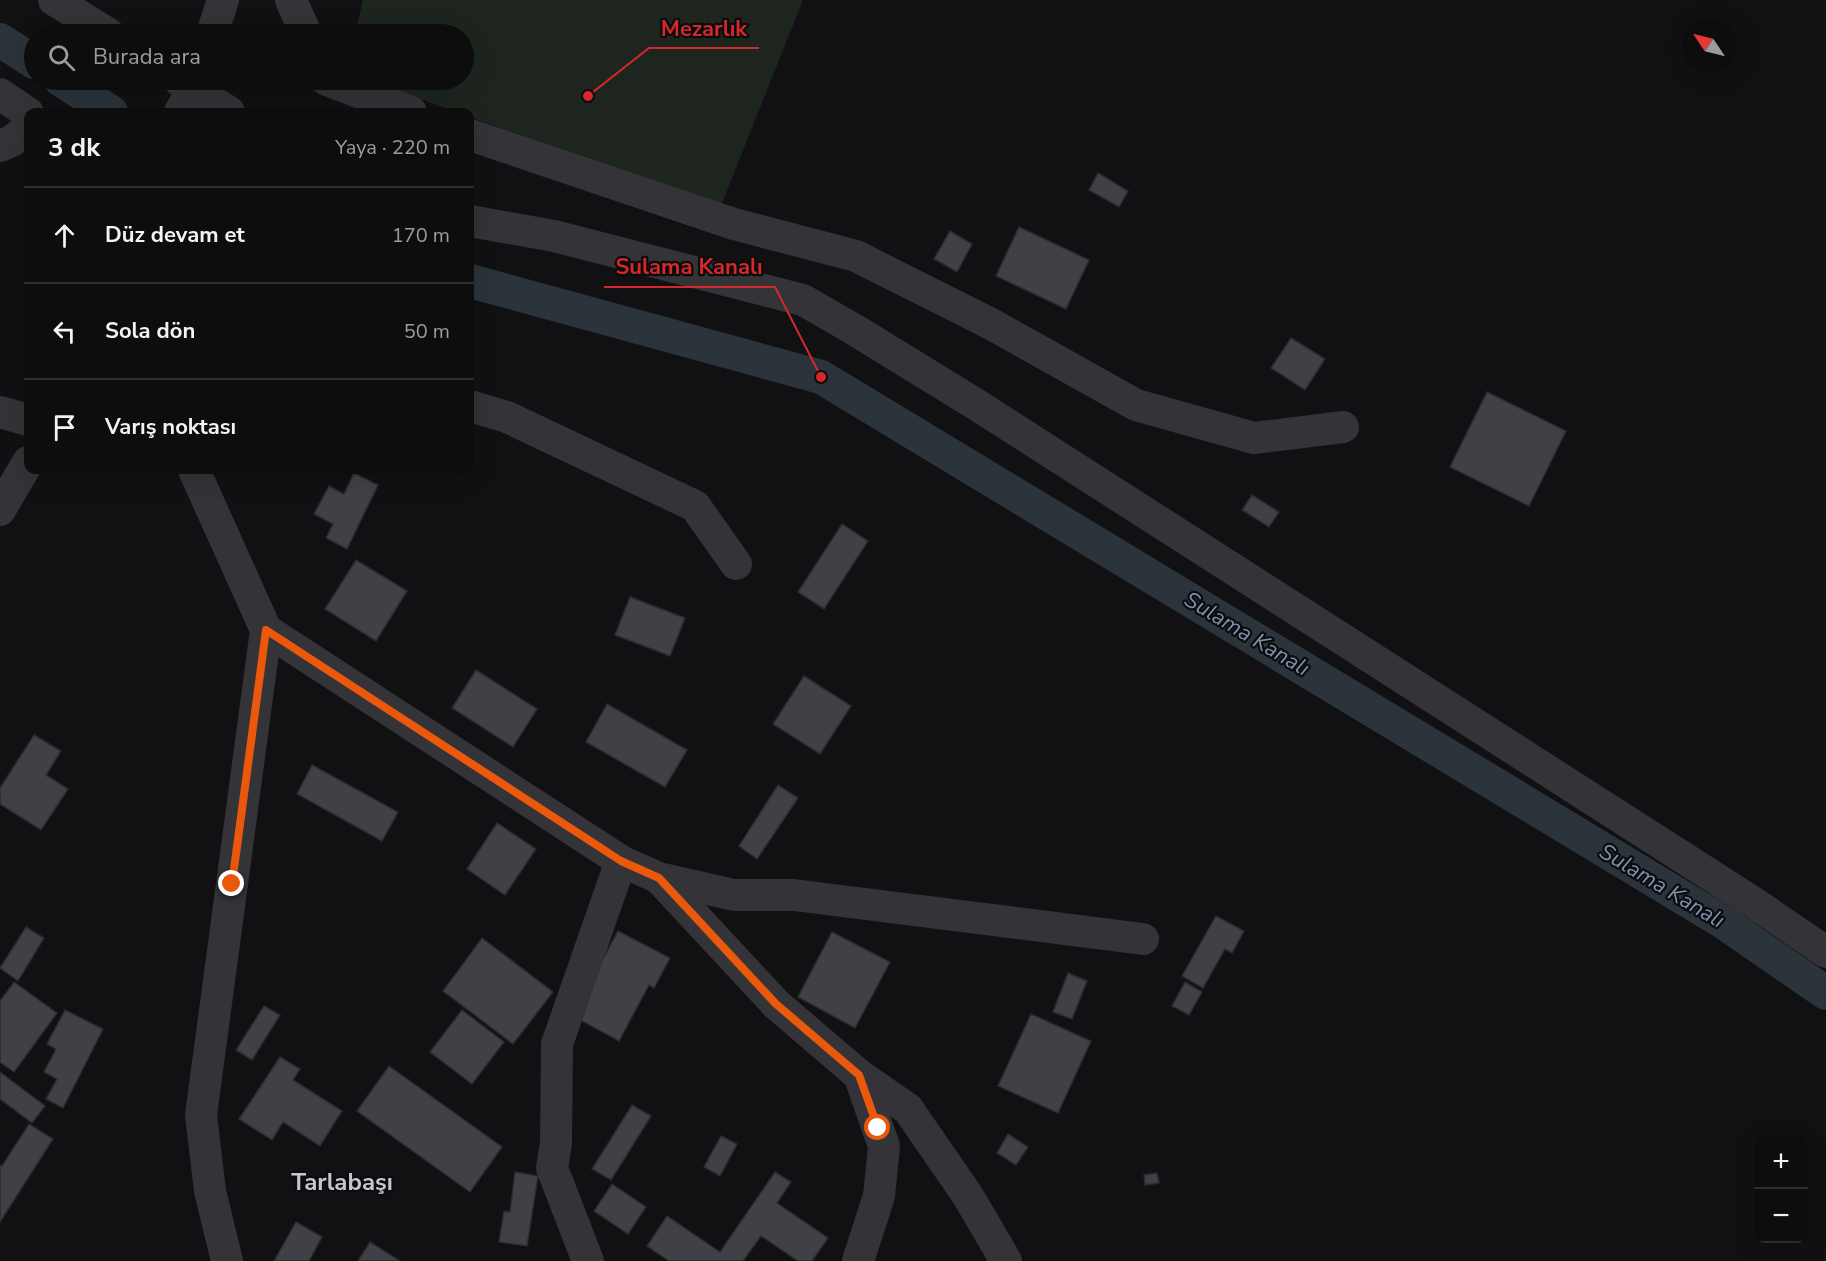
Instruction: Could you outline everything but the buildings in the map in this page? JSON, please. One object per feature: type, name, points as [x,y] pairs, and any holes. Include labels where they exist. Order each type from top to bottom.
[{"type":"street","points":[[54,0],[92,24]]},
{"type":"street","points":[[215,24],[223,0]]},
{"type":"street","points":[[291,0],[302,24]]},
{"type":"street","points":[[187,90],[221,108]]},
{"type":"street","points":[[353,90],[400,108]]},
{"type":"street","points":[[0,94],[24,110]]},
{"type":"street","points":[[0,146],[12,141],[24,131]]},
{"type":"street","points":[[474,136],[734,224],[856,256],[993,325],[1136,405],[1254,438],[1343,427]]},
{"type":"street","points":[[474,222],[554,236],[803,300],[976,405],[1826,952]]},
{"type":"street","points":[[474,407],[507,417],[695,506],[736,564]]},
{"type":"street","points":[[0,412],[24,419]]},
{"type":"street","points":[[0,510],[24,469]]},
{"type":"street","points":[[196,474],[266,630],[201,1115],[210,1191],[227,1261]]},
{"type":"street","points":[[266,630],[621,861],[659,878],[734,895],[794,895],[1143,939]]},
{"type":"street","points":[[588,1261],[552,1168],[556,1143],[557,1044],[621,861]]},
{"type":"street","points":[[659,878],[776,1004],[859,1075],[908,1110],[968,1196],[1006,1261]]},
{"type":"street","points":[[858,1261],[879,1196],[884,1146],[859,1075]]},
{"type":"shaded area","points":[[363,0],[803,0],[720,208],[474,118],[474,108],[446,108],[394,90],[474,90],[474,24],[357,24]]},
{"type":"waterway","name":"Sulama Kanalı","points":[[0,40],[24,56]]},
{"type":"waterway","name":"Sulama Kanalı","points":[[77,90],[105,108]]},
{"type":"waterway","name":"Sulama Kanalı","points":[[474,282],[821,377],[1723,922],[1826,993]]},
{"type":"place","name":"Mezarlık","points":[[588,96]]},
{"type":"place","name":"Sulama Kanalı","points":[[821,377]]},
{"type":"district","name":"Tarlabaşı","points":[[342,1182]]},
{"type":"route","points":[[232,884],[266,630],[621,861],[659,878],[776,1004],[859,1075],[878,1128]]}]
